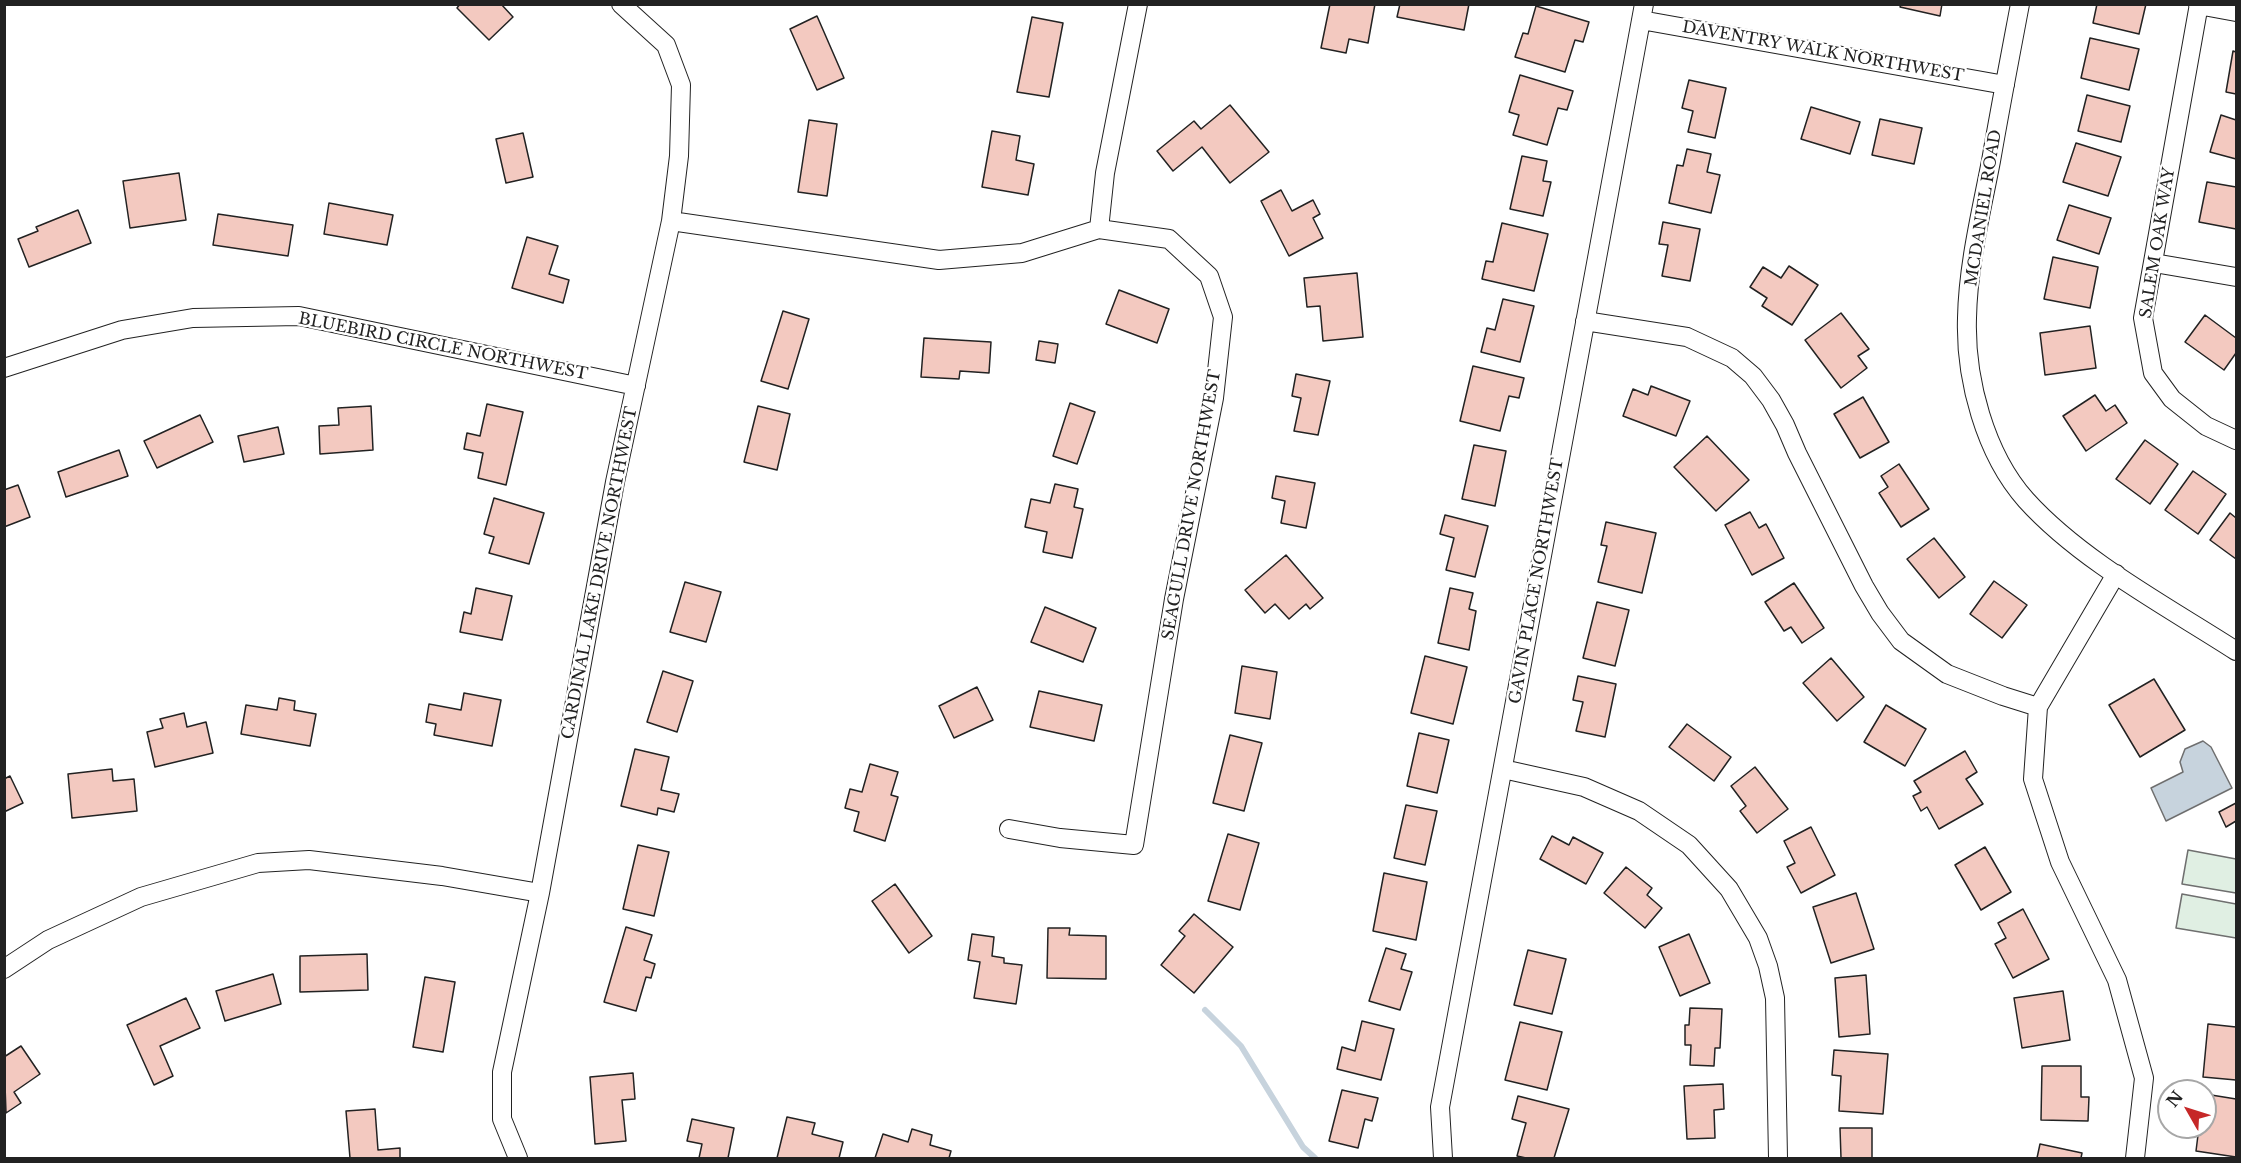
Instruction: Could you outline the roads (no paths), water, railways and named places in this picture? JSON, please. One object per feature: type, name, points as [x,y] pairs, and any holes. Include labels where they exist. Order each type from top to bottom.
[{"type":"street","name":"CARDINAL LAKE DRIVE NORTHWEST","points":[[518,1158],[502,1119],[502,1072],[540,893],[615,482],[671,221],[679,156],[681,85],[666,45],[621,4]]},
{"type":"street","points":[[1099,229],[1105,172],[1138,4]]},
{"type":"street","name":"MCDANIEL ROAD","points":[[2020,4],[1973,251],[1967,319],[1973,390],[1990,442],[2008,477],[2026,500],[2059,532],[2116,574],[2236,651]]},
{"type":"street","points":[[2198,5],[2236,12]]},
{"type":"street","name":"SALEM OAK WAY","points":[[2198,5],[2143,318],[2153,373],[2172,399],[2206,426],[2236,440]]},
{"type":"street","name":"DAVENTRY WALK NORTHWEST","points":[[1642,12],[2005,85]]},
{"type":"street","name":"GAVIN PLACE NORTHWEST","points":[[1443,1158],[1440,1107],[1642,12]]},
{"type":"street","name":"SEAGULL DRIVE NORTHWEST","points":[[671,221],[939,260],[1022,253],[1099,229],[1169,239],[1209,276],[1222,317],[1214,398],[1174,599],[1134,845],[1060,838],[1009,829]]},
{"type":"street","points":[[2154,263],[2236,277]]},
{"type":"street","name":"BLUEBIRD CIRCLE NORTHWEST","points":[[4,368],[122,330],[193,318],[299,316],[636,386]]},
{"type":"street","points":[[1585,321],[1687,337],[1732,358],[1746,370],[1772,400],[1864,586],[1901,641],[1947,674],[2002,696],[2038,707]]},
{"type":"street","points":[[2116,574],[2038,707],[2033,779],[2060,862],[2117,980],[2144,1078],[2135,1158]]},
{"type":"street","points":[[1503,769],[1584,787],[1639,811],[1689,845],[1729,890],[1758,938],[1768,966],[1775,998],[1778,1158]]},
{"type":"street","points":[[4,969],[48,940],[141,897],[258,863],[309,860],[442,876],[540,893]]},
{"type":"waterway","points":[[1205,1010],[1241,1046],[1303,1147],[1315,1158]]}]
